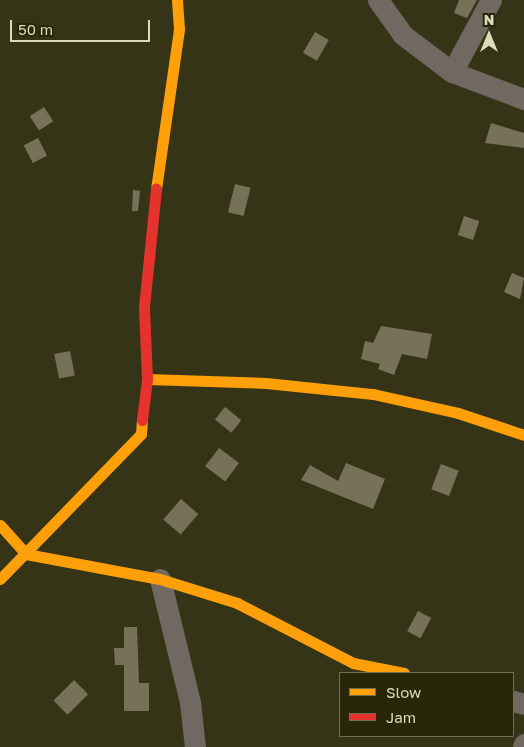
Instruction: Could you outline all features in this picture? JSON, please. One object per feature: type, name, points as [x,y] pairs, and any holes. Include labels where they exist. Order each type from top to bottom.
[{"type":"street","points":[[0,579],[141,434],[147,380],[144,307],[164,112],[179,29],[177,0]]},
{"type":"street","points":[[378,0],[403,35],[452,72],[524,98]]},
{"type":"street","points":[[452,72],[491,0]]},
{"type":"street","points":[[147,380],[266,383],[373,394],[458,413],[524,435]]},
{"type":"street","points":[[0,525],[26,554],[160,579],[237,603],[353,664],[398,672]]},
{"type":"street","points":[[160,579],[190,702],[195,747]]},
{"type":"building","points":[[459,0],[477,0],[467,18],[454,13]]},
{"type":"building","points":[[315,32],[329,40],[317,61],[303,53]]},
{"type":"building","points":[[44,107],[53,121],[39,131],[30,116]]},
{"type":"building","points":[[491,123],[524,133],[524,148],[485,143]]},
{"type":"building","points":[[38,138],[47,156],[33,163],[24,145]]},
{"type":"building","points":[[235,184],[251,188],[244,216],[228,212]]},
{"type":"building","points":[[133,190],[140,191],[138,211],[132,211]]},
{"type":"building","points":[[464,216],[479,221],[473,240],[458,235]]},
{"type":"building","points":[[512,273],[524,278],[520,299],[504,292]]},
{"type":"building","points":[[381,326],[432,334],[427,359],[402,354],[394,375],[378,369],[380,364],[361,359],[365,341],[373,343]]},
{"type":"building","points":[[70,351],[75,376],[59,379],[54,354]]},
{"type":"building","points":[[225,407],[241,420],[231,433],[215,419]]},
{"type":"building","points":[[219,448],[239,463],[225,481],[205,466]]},
{"type":"building","points":[[346,463],[385,479],[373,509],[301,480],[310,465],[338,481]]},
{"type":"building","points":[[441,464],[459,471],[449,496],[431,489]]},
{"type":"building","points":[[181,499],[198,514],[181,534],[163,519]]},
{"type":"building","points":[[418,611],[431,618],[420,638],[407,631]]},
{"type":"building","points":[[124,627],[137,627],[139,683],[149,683],[149,711],[124,711],[124,665],[115,665],[114,648],[124,648]]},
{"type":"building","points":[[74,680],[88,694],[68,715],[53,701]]},
{"type":"traffic: slow","points":[[156,189],[179,29],[177,0]]},
{"type":"traffic: slow","points":[[147,379],[266,383],[373,394],[458,413],[524,435]]},
{"type":"traffic: slow","points":[[0,579],[141,434],[142,420]]},
{"type":"traffic: slow","points":[[0,525],[26,554],[160,579],[237,603],[353,663],[399,672]]},
{"type":"traffic: jam","points":[[142,420],[147,379],[144,307],[156,189]]}]
